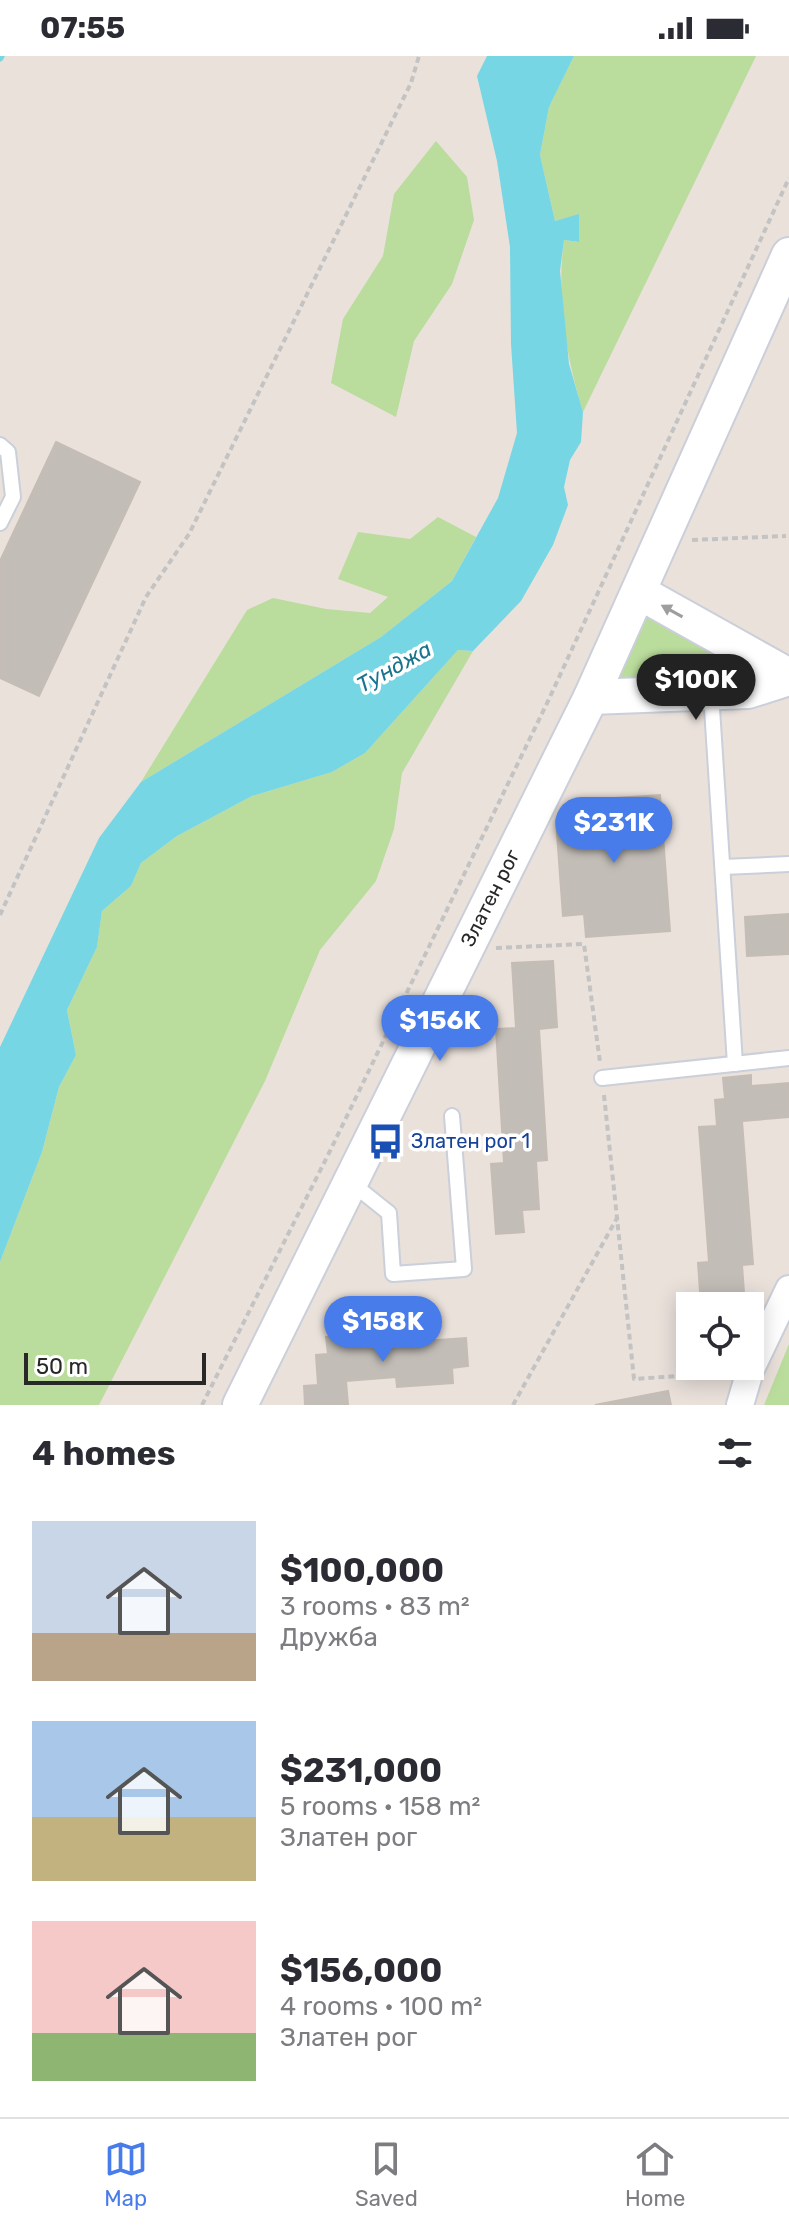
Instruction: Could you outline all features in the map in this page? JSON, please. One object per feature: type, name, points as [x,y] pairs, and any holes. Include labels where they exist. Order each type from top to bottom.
[{"type":"street","name":"Златен рог","points":[[240,1405],[591,697],[789,255]]},
{"type":"street","points":[[639,592],[789,677]]},
{"type":"street","points":[[591,697],[748,691],[789,677]]},
{"type":"street","points":[[764,1342],[789,1289]]},
{"type":"street","points":[[740,1405],[747,1380]]},
{"type":"lane","points":[[0,445],[8,452],[13,497],[0,523]]},
{"type":"lane","points":[[711,693],[735,1064]]},
{"type":"lane","points":[[723,867],[789,864]]},
{"type":"lane","points":[[602,1078],[789,1058]]},
{"type":"lane","points":[[349,1181],[389,1213],[393,1274],[464,1269],[452,1116]]},
{"type":"path","points":[[0,915],[146,597],[189,534],[404,98],[419,56]]},
{"type":"path","points":[[202,1405],[330,1151],[549,699],[789,178]]},
{"type":"path","points":[[661,541],[786,536]]},
{"type":"path","points":[[464,950],[584,944],[618,1216],[634,1379],[676,1376]]},
{"type":"path","points":[[513,1405],[618,1216]]},
{"type":"green space","points":[[574,56],[756,56],[583,412],[567,348],[561,283],[564,240],[578,242],[579,215],[555,221],[540,155],[549,107]]},
{"type":"green space","points":[[436,141],[467,177],[474,220],[452,284],[414,341],[396,417],[331,383],[343,319],[383,256],[394,194]]},
{"type":"green space","points":[[438,517],[476,537],[452,581],[381,637],[141,782],[247,610],[273,598],[326,609],[370,613],[388,597],[338,579],[358,532],[410,539]]},
{"type":"green space","points":[[639,592],[789,676],[591,697]]},
{"type":"green space","points":[[458,650],[473,651],[402,773],[394,829],[376,881],[320,950],[265,1081],[99,1405],[0,1405],[0,1262],[42,1152],[59,1087],[76,1055],[67,1010],[97,947],[102,911],[131,886],[141,863],[177,836],[252,796],[332,772],[365,753]]},
{"type":"green space","points":[[789,1344],[789,1405],[764,1405]]},
{"type":"water","name":"Тунджа","points":[[487,56],[574,56],[549,107],[540,155],[555,221],[579,214],[579,242],[564,240],[560,271],[569,364],[583,412],[581,442],[570,460],[564,487],[568,505],[553,545],[521,601],[473,651],[458,650],[365,753],[332,772],[252,796],[177,836],[141,863],[131,886],[102,911],[97,947],[67,1010],[76,1055],[59,1087],[42,1152],[0,1262],[0,1047],[99,838],[141,782],[381,637],[452,581],[498,498],[517,433],[511,344],[510,247],[497,161],[477,76]]},
{"type":"building","points":[[56,442],[140,482],[39,696],[0,678],[0,561]]},
{"type":"building","points":[[660,795],[670,931],[586,937],[584,914],[563,916],[556,820],[569,801]]},
{"type":"building","points":[[789,914],[789,954],[747,956],[745,917]]},
{"type":"building","points":[[553,961],[557,1027],[539,1029],[547,1160],[536,1161],[539,1209],[522,1210],[524,1232],[496,1234],[491,1164],[504,1163],[496,1029],[516,1028],[512,963]]},
{"type":"building","points":[[751,1075],[751,1086],[789,1083],[789,1117],[742,1121],[753,1264],[742,1265],[744,1292],[700,1292],[698,1263],[709,1262],[699,1127],[717,1126],[715,1100],[725,1099],[723,1078]]},
{"type":"building","points":[[393,1332],[393,1343],[466,1338],[468,1366],[452,1368],[453,1383],[397,1387],[396,1377],[346,1381],[348,1405],[305,1405],[304,1386],[318,1385],[316,1355],[328,1354],[326,1337]]},
{"type":"building","points":[[668,1391],[671,1405],[595,1405]]},
{"type":"place","name":"Златен рог 1","points":[[385,1141]]}]
